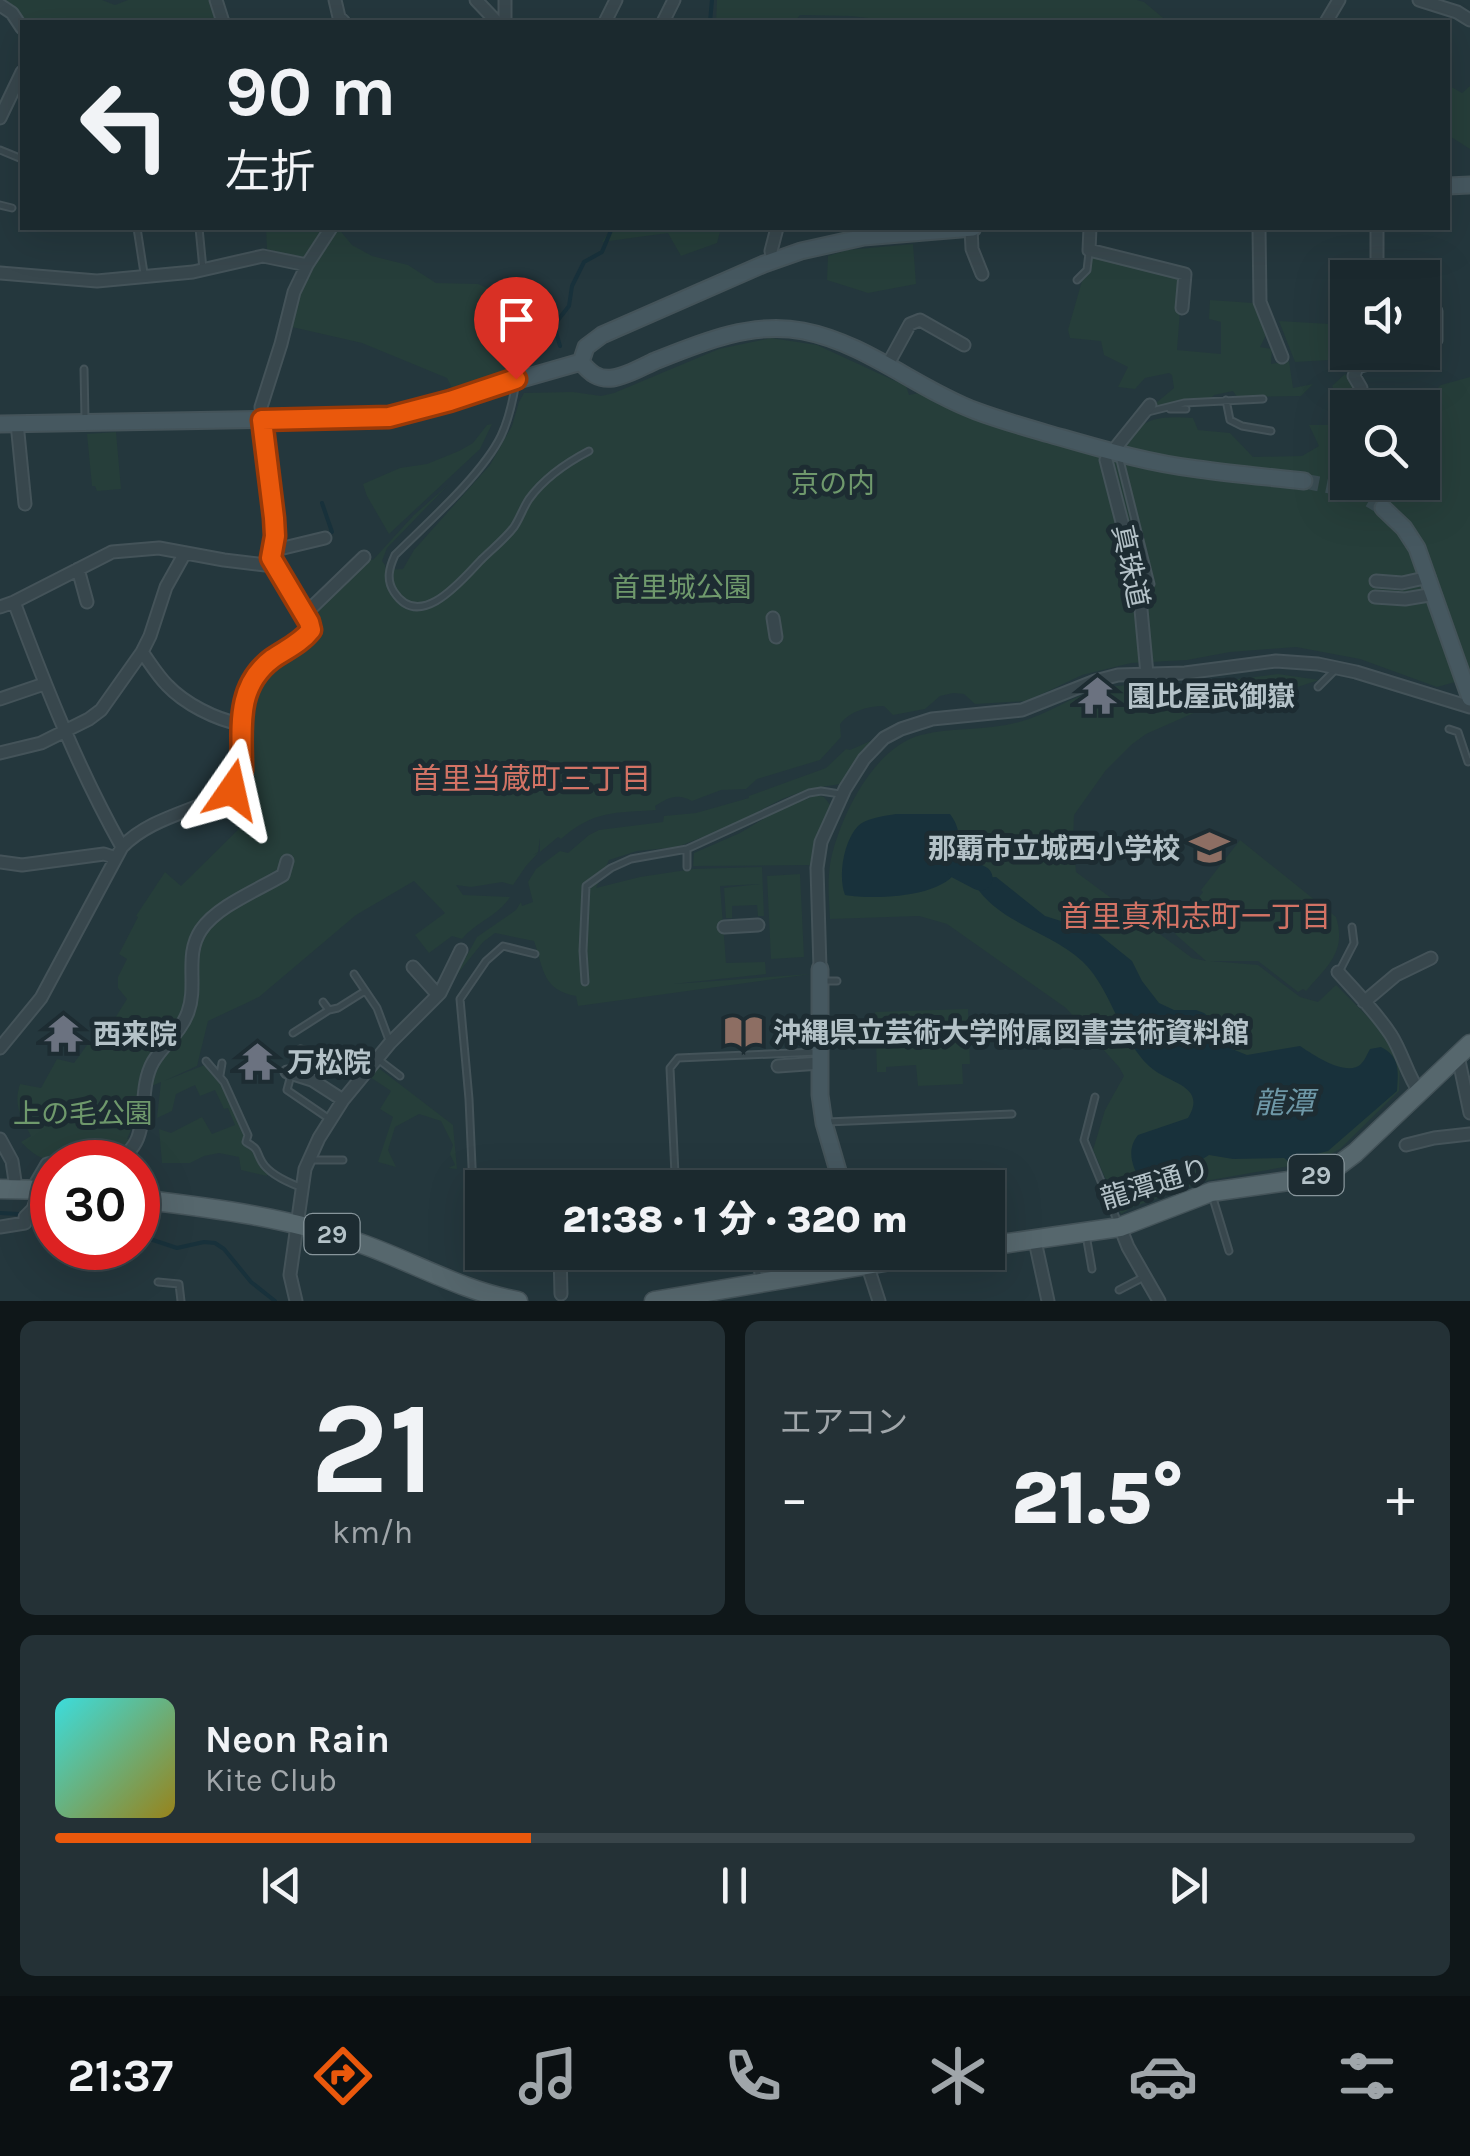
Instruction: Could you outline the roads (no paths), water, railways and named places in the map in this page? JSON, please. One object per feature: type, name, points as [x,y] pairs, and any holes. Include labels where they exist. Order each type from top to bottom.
[{"type":"main road","name":"龍潭通り","points":[[1005,1244],[1120,1227],[1211,1192],[1303,1179],[1331,1171],[1464,1050]]},
{"type":"main road","name":"29","points":[[160,1202],[226,1210],[356,1242],[455,1283],[518,1301]]},
{"type":"main road","points":[[654,1301],[696,1297],[812,1270]]},
{"type":"street","points":[[476,0],[494,20]]},
{"type":"street","points":[[1419,0],[1458,12],[1470,20]]},
{"type":"street","points":[[0,5],[20,24]]},
{"type":"street","points":[[0,118],[20,76]]},
{"type":"street","points":[[0,1048],[41,998],[119,852],[130,839],[158,822],[232,790],[242,770],[240,724],[244,699],[255,675],[310,634],[310,626],[274,566],[274,518],[261,403],[294,292],[331,230]]},
{"type":"street","points":[[773,260],[771,251],[776,230]]},
{"type":"street","points":[[581,362],[586,347],[602,335],[773,260],[852,239],[950,230]]},
{"type":"street","points":[[972,230],[972,249],[982,274]]},
{"type":"street","points":[[1090,230],[1090,250],[1185,274],[1182,308]]},
{"type":"street","points":[[1259,230],[1260,302],[1282,358]]},
{"type":"street","points":[[1377,230],[1377,260]]},
{"type":"street","points":[[0,273],[97,281],[203,269],[263,256],[307,265]]},
{"type":"street","points":[[887,366],[910,324],[920,320],[964,345]]},
{"type":"street","points":[[581,362],[596,376],[614,378],[716,338],[748,330],[779,328],[818,334],[977,412],[1114,453],[1198,469],[1304,481]]},
{"type":"street","points":[[25,504],[8,424],[389,417],[581,362]]},
{"type":"street","points":[[1355,370],[1361,388]]},
{"type":"street","points":[[1114,453],[1147,407]]},
{"type":"street","name":"真珠道","points":[[1114,453],[1139,588],[1148,674]]},
{"type":"street","points":[[1384,508],[1414,541],[1470,698]]},
{"type":"street","points":[[271,551],[325,538]]},
{"type":"street","points":[[0,606],[112,552],[159,548],[274,566]]},
{"type":"street","points":[[0,753],[41,742],[101,710],[142,652],[166,587],[184,553]]},
{"type":"street","points":[[304,615],[364,556]]},
{"type":"street","points":[[78,568],[88,602]]},
{"type":"street","points":[[1376,581],[1402,583],[1429,577]]},
{"type":"street","points":[[687,592],[712,581]]},
{"type":"street","points":[[1375,597],[1405,599],[1435,594]]},
{"type":"street","points":[[14,602],[44,684],[119,852]]},
{"type":"street","points":[[773,618],[776,637]]},
{"type":"street","points":[[142,652],[168,687],[209,713],[240,724]]},
{"type":"street","points":[[838,1170],[820,1096],[818,858],[821,842],[843,794],[870,751],[884,738],[932,719],[1022,710],[1106,677],[1276,660],[1337,668],[1470,707]]},
{"type":"street","points":[[0,699],[44,684]]},
{"type":"street","points":[[0,862],[22,865],[119,852]]},
{"type":"street","points":[[137,1140],[151,1065],[188,1012],[197,935],[221,910],[283,874],[287,861]]},
{"type":"street","points":[[729,927],[758,924]]},
{"type":"street","points":[[296,1301],[290,1275],[308,1160],[351,1082],[439,994],[461,950]]},
{"type":"street","points":[[1364,1002],[1396,975],[1431,958]]},
{"type":"street","points":[[413,966],[439,994]]},
{"type":"street","points":[[1338,972],[1392,1038],[1420,1093]]},
{"type":"street","points":[[1464,1050],[1470,1112]]},
{"type":"street","points":[[778,1066],[820,1057]]},
{"type":"street","points":[[289,1073],[312,1080],[343,1100]]},
{"type":"street","points":[[1406,1145],[1470,1134]]},
{"type":"street","points":[[0,1138],[28,1189],[32,1210],[25,1223],[0,1228]]},
{"type":"street","points":[[1120,1227],[1159,1301]]},
{"type":"street","points":[[1035,1241],[1048,1301]]},
{"type":"street","points":[[560,1270],[561,1294]]},
{"type":"street","points":[[870,1270],[879,1301]]},
{"type":"lane","points":[[0,205],[12,208]]},
{"type":"lane","points":[[137,230],[144,276]]},
{"type":"lane","points":[[199,230],[203,269]]},
{"type":"lane","points":[[1077,280],[1087,270],[1090,250]]},
{"type":"lane","points":[[84,369],[85,422]]},
{"type":"lane","points":[[516,379],[508,419],[491,453],[395,555],[389,579],[398,598],[424,607],[448,594],[514,528],[529,499],[559,467],[589,451]]},
{"type":"lane","points":[[1147,407],[1262,399]]},
{"type":"lane","points":[[1226,400],[1230,420],[1271,430]]},
{"type":"lane","points":[[1147,407],[1186,408]]},
{"type":"lane","points":[[1114,453],[1151,584]]},
{"type":"lane","points":[[1318,686],[1337,668]]},
{"type":"lane","points":[[1449,729],[1458,732],[1470,762]]},
{"type":"lane","points":[[585,982],[586,886],[631,859],[687,849],[810,793],[843,794]]},
{"type":"lane","points":[[687,849],[687,867]]},
{"type":"lane","points":[[1338,972],[1354,943],[1352,927]]},
{"type":"lane","points":[[472,1170],[460,999],[486,962],[503,946],[535,954]]},
{"type":"lane","points":[[354,974],[376,1008],[390,1042]]},
{"type":"lane","points":[[820,975],[837,981]]},
{"type":"lane","points":[[294,1033],[365,991]]},
{"type":"lane","points":[[324,1002],[330,1010]]},
{"type":"lane","points":[[330,1052],[300,1049],[289,1073],[287,1090],[330,1120]]},
{"type":"lane","points":[[675,1170],[670,1068],[678,1058],[820,1057]]},
{"type":"lane","points":[[377,1058],[400,1076]]},
{"type":"lane","points":[[295,1060],[329,1066]]},
{"type":"lane","points":[[206,1061],[220,1075],[248,1135],[246,1142],[258,1150],[264,1165],[286,1182],[302,1188]]},
{"type":"lane","points":[[220,1075],[222,1063]]},
{"type":"lane","points":[[1095,1097],[1084,1140],[1120,1227]]},
{"type":"lane","points":[[824,1123],[1012,1114]]},
{"type":"lane","points":[[308,1160],[343,1160]]},
{"type":"lane","points":[[1211,1192],[1229,1251]]},
{"type":"lane","points":[[1086,1232],[1092,1268]]},
{"type":"lane","points":[[757,1270],[759,1282]]},
{"type":"lane","points":[[1119,1290],[1145,1277]]},
{"type":"lane","points":[[158,1282],[180,1284],[181,1301]]},
{"type":"water","points":[[896,814],[950,814],[959,836],[958,868],[951,878],[924,891],[889,897],[845,895],[843,860],[853,833],[866,821]]},
{"type":"water","name":"龍潭","points":[[996,877],[1045,916],[1096,932],[1132,961],[1159,1003],[1174,1010],[1204,1013],[1217,1024],[1232,1049],[1247,1055],[1300,1046],[1330,1063],[1355,1068],[1370,1049],[1381,1047],[1395,1060],[1397,1091],[1328,1151],[1288,1161],[1209,1155],[1166,1182],[1153,1187],[1141,1182],[1132,1158],[1134,1141],[1138,1135],[1188,1118],[1193,1098],[1183,1086],[1157,1072],[1139,1055],[1101,985],[1082,961],[997,909],[975,885],[980,878]]},
{"type":"waterway","points":[[710,20],[712,0]]},
{"type":"waterway","points":[[560,346],[554,325],[569,306],[572,286],[584,262],[602,252],[611,230]]},
{"type":"waterway","points":[[322,503],[332,532],[328,535]]},
{"type":"waterway","points":[[959,867],[980,878]]},
{"type":"waterway","points":[[0,1213],[19,1214]]},
{"type":"waterway","points":[[160,1242],[177,1248],[215,1243],[251,1282],[275,1301]]},
{"type":"tunnel","points":[[1304,481],[1355,491],[1383,508]]},
{"type":"place","name":"園比屋武御嶽","points":[[1097,696]]},
{"type":"place","name":"那覇市立城西小学校","points":[[1210,848]]},
{"type":"place","name":"沖縄県立芸術大学附属図書芸術資料館","points":[[743,1032]]},
{"type":"place","name":"西来院","points":[[63,1034]]},
{"type":"place","name":"万松院","points":[[257,1062]]},
{"type":"district","name":"首里当蔵町三丁目","points":[[531,779]]},
{"type":"district","name":"首里真和志町一丁目","points":[[1196,917]]},
{"type":"park label","name":"京の内","points":[[833,483]]},
{"type":"park label","name":"首里城公園","points":[[682,587]]},
{"type":"park label","name":"上の毛公園","points":[[83,1113]]}]
